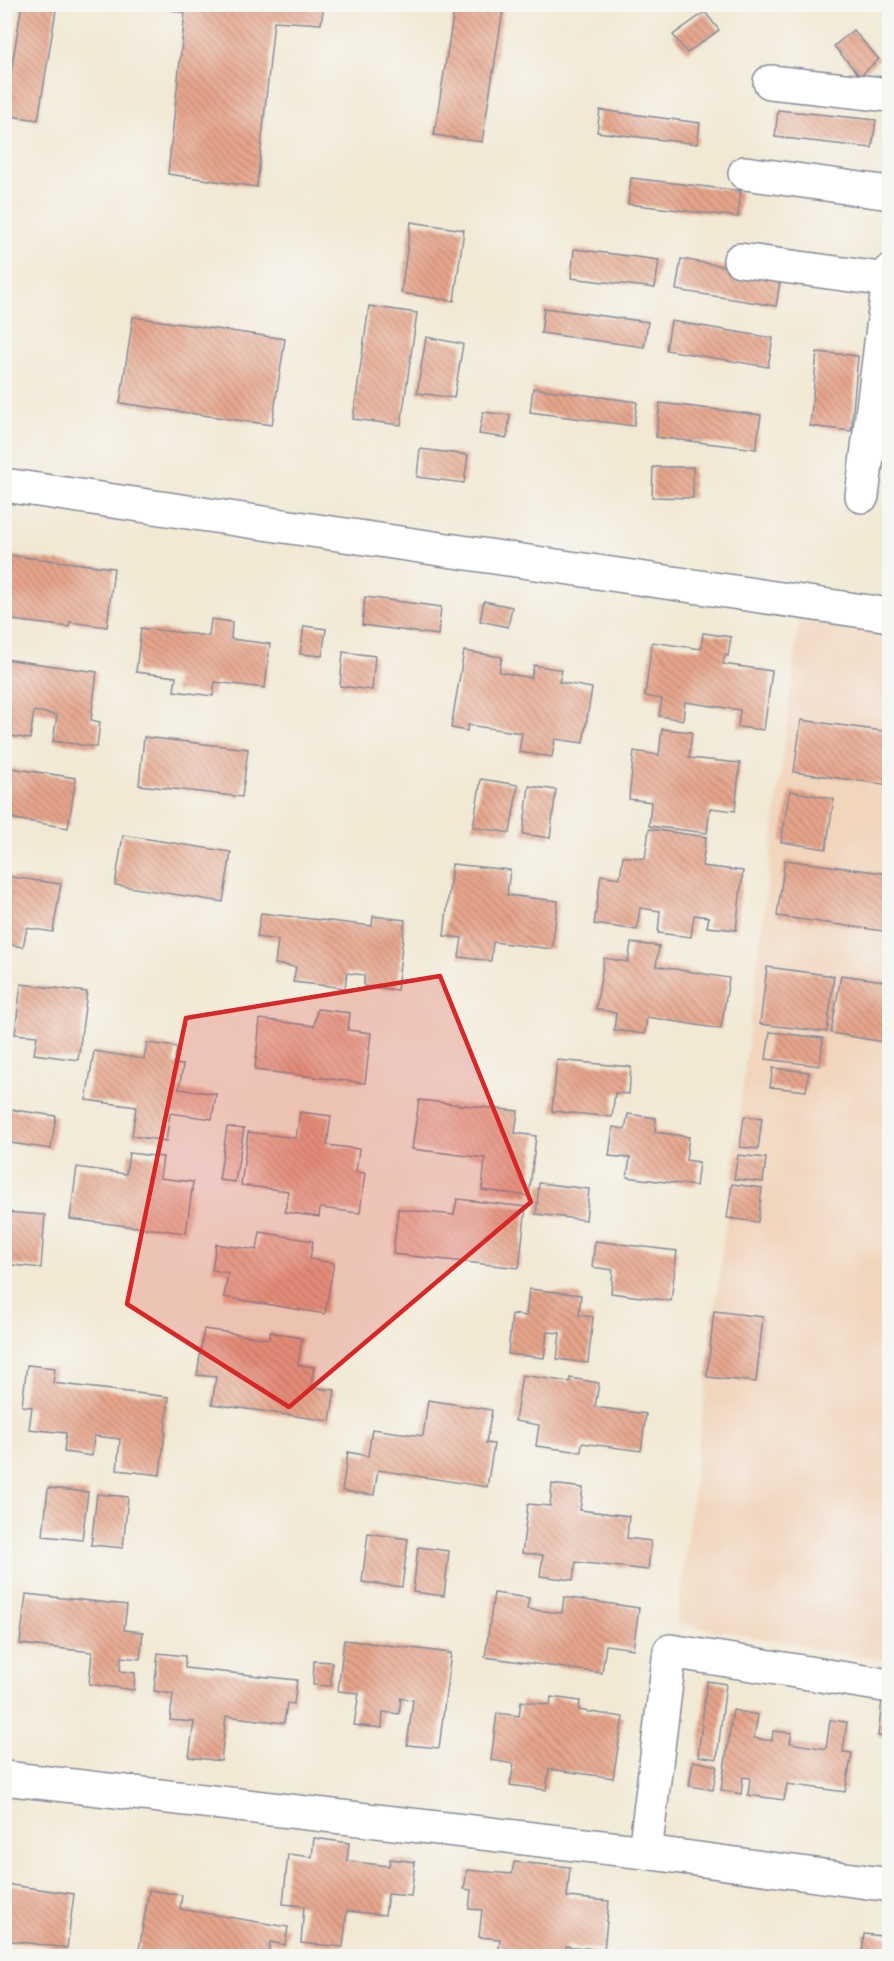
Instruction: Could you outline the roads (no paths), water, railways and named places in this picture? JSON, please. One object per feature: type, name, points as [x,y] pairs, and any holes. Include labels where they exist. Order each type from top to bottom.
[{"type":"street","points":[[770,82],[890,95]]},
{"type":"street","points":[[745,172],[890,194]]},
{"type":"street","points":[[740,260],[889,276],[862,496]]},
{"type":"street","points":[[4,485],[890,615]]},
{"type":"street","points":[[645,1852],[670,1651],[890,1686]]},
{"type":"street","points":[[4,1778],[645,1852],[890,1885]]}]
